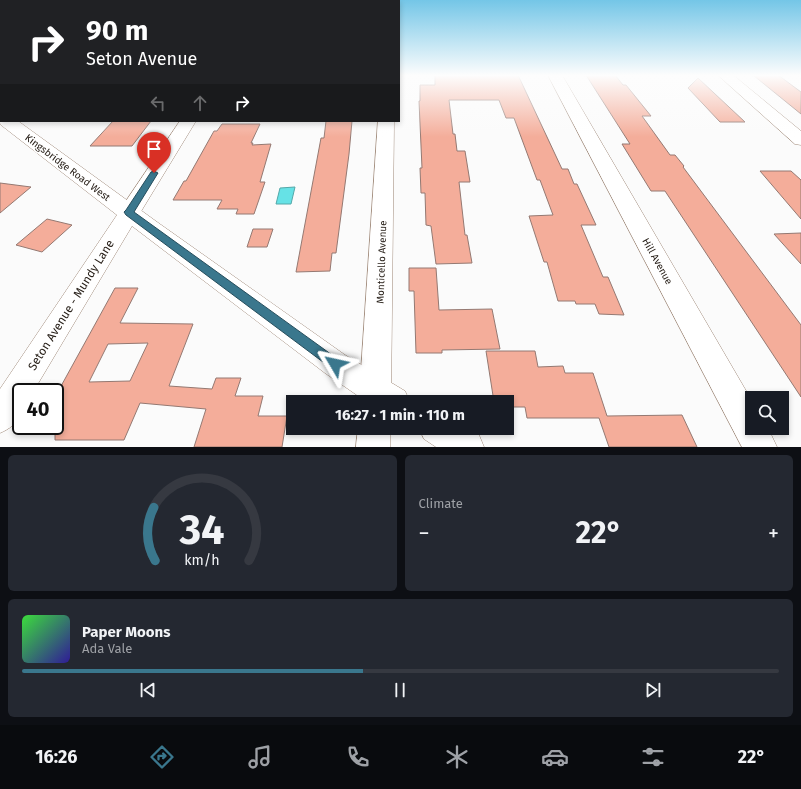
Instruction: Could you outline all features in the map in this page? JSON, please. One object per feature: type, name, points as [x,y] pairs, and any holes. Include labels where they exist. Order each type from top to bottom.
[{"type":"street","name":"Hill Avenue","points":[[566,96],[760,447]]},
{"type":"street","points":[[749,96],[801,140]]},
{"type":"street","name":"Kingsbridge Road West","points":[[8,122],[378,395]]},
{"type":"street","name":"Seton Avenue - Mundy Lane","points":[[0,417],[187,122]]},
{"type":"street","name":"Monticello Avenue","points":[[382,395],[386,122]]},
{"type":"street","points":[[374,435],[374,447]]},
{"type":"street","points":[[447,435],[467,447]]},
{"type":"water","points":[[295,187],[291,204],[276,204],[280,188]]},
{"type":"building","points":[[420,96],[528,96],[562,169],[568,169],[574,184],[577,184],[596,225],[581,225],[603,277],[608,277],[624,315],[599,314],[595,304],[576,304],[575,301],[558,301],[547,262],[544,262],[529,216],[553,215],[540,180],[537,180],[514,118],[506,118],[499,100],[449,100],[453,134],[455,134],[457,151],[465,151],[470,182],[459,182],[465,235],[467,235],[472,263],[436,264],[431,226],[426,225],[425,193],[421,193],[420,168],[422,168]]},
{"type":"building","points":[[599,96],[635,96],[651,116],[642,116],[670,155],[675,155],[684,166],[683,167],[801,325],[801,397],[665,191],[651,191],[622,144],[630,144]]},
{"type":"building","points":[[695,96],[717,96],[745,122],[720,122]]},
{"type":"building","points":[[779,96],[801,96],[801,114]]},
{"type":"building","points":[[112,122],[150,122],[132,146],[90,146]]},
{"type":"building","points":[[326,122],[352,122],[336,253],[332,253],[330,271],[296,272],[321,138],[324,138]]},
{"type":"building","points":[[222,124],[260,124],[251,143],[253,143],[252,145],[271,144],[260,182],[265,182],[254,214],[236,214],[238,209],[217,209],[222,200],[173,200],[184,181],[186,181],[214,131],[217,131]]},
{"type":"building","points":[[760,171],[791,171],[801,180],[801,219]]},
{"type":"building","points":[[0,183],[31,187],[0,213]]},
{"type":"building","points":[[47,219],[72,225],[42,252],[16,245]]},
{"type":"building","points":[[253,229],[273,229],[267,247],[247,247]]},
{"type":"building","points":[[801,233],[801,264],[774,234]]},
{"type":"building","points":[[409,268],[436,268],[439,310],[492,309],[500,349],[442,350],[442,353],[416,353],[414,291],[409,291]]},
{"type":"building","points":[[115,288],[138,288],[120,323],[193,324],[169,386],[212,389],[216,378],[241,378],[235,396],[263,396],[258,416],[286,416],[282,447],[194,447],[206,409],[140,403],[124,440],[55,440],[55,435],[64,435],[64,383],[63,383]],"holes":[[[148,343],[130,381],[89,382],[108,344]]]},
{"type":"building","points":[[486,351],[535,351],[538,367],[563,366],[565,373],[593,373],[607,416],[682,415],[697,447],[609,447],[599,418],[527,418],[525,407],[514,407],[514,395],[493,395]]},
{"type":"route","points":[[154,173],[129,212],[335,364]]}]
